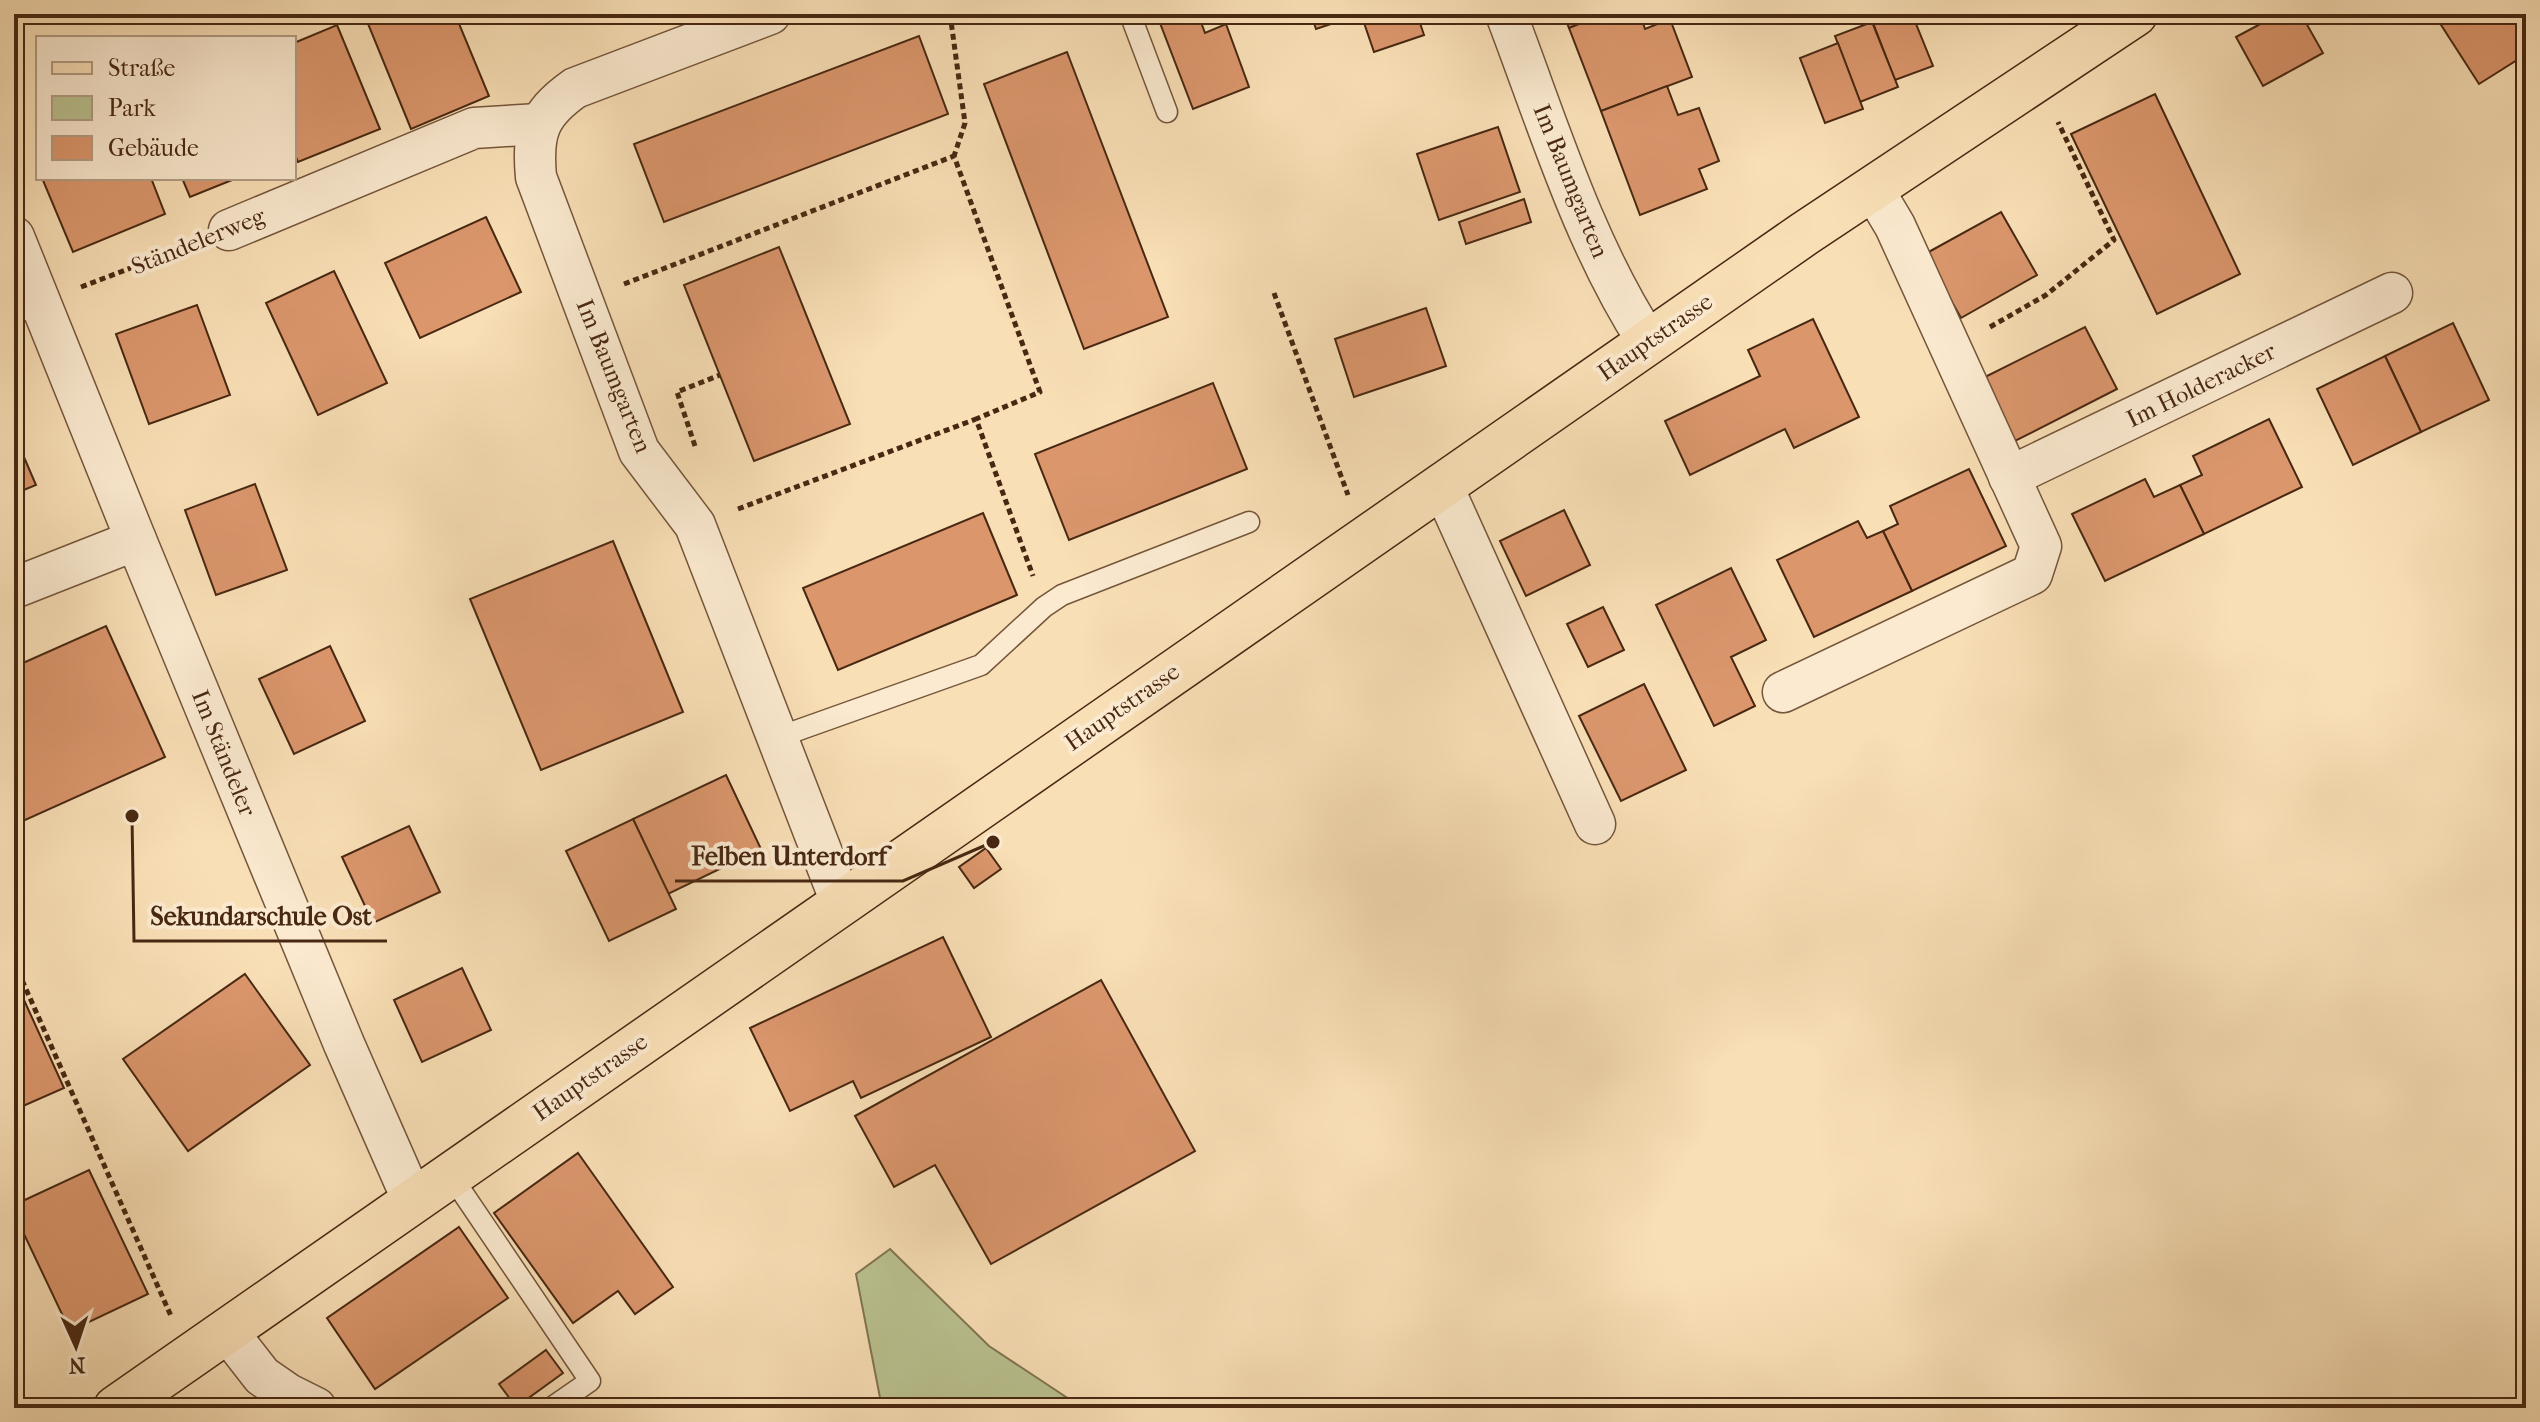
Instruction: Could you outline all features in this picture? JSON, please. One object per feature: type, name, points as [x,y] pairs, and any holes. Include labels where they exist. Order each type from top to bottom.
[{"type":"main road","name":"Hauptstrasse","points":[[116,1408],[1648,342],[2135,14]]},
{"type":"street","points":[[539,124],[554,102],[575,88],[770,14]]},
{"type":"street","name":"Im Baumgarten","points":[[1506,14],[1591,234],[1613,283],[1648,342]]},
{"type":"street","name":"Ständelerweg","points":[[229,230],[474,128],[539,124]]},
{"type":"street","name":"Im Baumgarten","points":[[539,124],[534,148],[536,177],[639,451],[695,525],[841,902]]},
{"type":"street","points":[[1783,692],[2032,574],[2041,546],[1895,226],[1873,189]]},
{"type":"street","name":"Im Ständeler","points":[[14,237],[27,309],[136,540],[344,1044],[413,1201]]},
{"type":"street","name":"Im Holderacker","points":[[2009,477],[2392,293]]},
{"type":"street","points":[[1442,485],[1595,824]]},
{"type":"street","points":[[14,588],[136,540]]},
{"type":"street","points":[[227,1331],[262,1376],[316,1408]]},
{"type":"lane","points":[[1130,14],[1167,112]]},
{"type":"lane","points":[[776,738],[981,665],[1044,607],[1062,595],[1249,522]]},
{"type":"lane","points":[[450,1174],[590,1381],[551,1408]]},
{"type":"path","points":[[695,525],[1040,392],[954,156],[965,123],[950,14]]},
{"type":"path","points":[[1951,349],[2046,295],[2114,240],[2054,113]]},
{"type":"path","points":[[583,299],[954,156]]},
{"type":"path","name":"Ständelerweg","points":[[27,309],[229,230]]},
{"type":"path","points":[[1274,293],[1352,506]]},
{"type":"path","points":[[655,472],[698,456],[677,392],[720,375]]},
{"type":"path","points":[[976,419],[1044,607]]},
{"type":"path","points":[[14,962],[175,1325]]},
{"type":"green space","points":[[890,1249],[989,1346],[1069,1399],[1076,1408],[882,1408],[856,1274]]},
{"type":"building","points":[[364,14],[455,14],[489,96],[411,129]]},
{"type":"building","points":[[1184,14],[1198,14],[1205,33],[1226,24],[1249,87],[1193,109],[1160,23]]},
{"type":"building","points":[[1311,14],[1361,14],[1316,29]]},
{"type":"building","points":[[1361,14],[1417,14],[1424,35],[1374,52]]},
{"type":"building","points":[[1563,14],[1604,14],[1569,28]]},
{"type":"building","points":[[1604,14],[1640,14],[1645,29],[1670,19],[1692,77],[1601,111],[1569,28]]},
{"type":"building","points":[[1912,14],[1933,66],[1895,80],[1870,15]]},
{"type":"building","points":[[2279,14],[2301,14],[2323,53],[2263,86],[2236,37]]},
{"type":"building","points":[[2434,14],[2526,14],[2526,64],[2522,57],[2479,84]]},
{"type":"building","points":[[1872,22],[1898,87],[1860,102],[1835,36]]},
{"type":"building","points":[[337,25],[380,129],[298,162],[296,42]]},
{"type":"building","points":[[919,36],[948,114],[664,222],[634,144]]},
{"type":"building","points":[[1838,43],[1863,109],[1825,123],[1800,58]]},
{"type":"building","points":[[1067,52],[1168,317],[1084,349],[984,84]]},
{"type":"building","points":[[1667,86],[1678,115],[1699,108],[1719,161],[1699,169],[1707,189],[1640,215],[1601,111]]},
{"type":"building","points":[[2155,94],[2240,274],[2157,314],[2071,134]]},
{"type":"building","points":[[1498,127],[1520,192],[1439,220],[1417,154]]},
{"type":"building","points":[[43,180],[152,180],[165,214],[73,252]]},
{"type":"building","points":[[183,180],[232,180],[190,197]]},
{"type":"building","points":[[1524,199],[1531,222],[1466,244],[1459,222]]},
{"type":"building","points":[[2001,212],[2037,275],[1961,318],[1925,254]]},
{"type":"building","points":[[486,217],[521,292],[420,338],[385,263]]},
{"type":"building","points":[[779,247],[850,424],[754,461],[684,285]]},
{"type":"building","points":[[334,271],[387,383],[318,415],[266,303]]},
{"type":"building","points":[[197,305],[230,395],[149,424],[116,334]]},
{"type":"building","points":[[1426,308],[1446,366],[1354,397],[1335,339]]},
{"type":"building","points":[[1813,319],[1859,417],[1794,448],[1785,429],[1690,475],[1665,421],[1760,376],[1748,350]]},
{"type":"building","points":[[2453,323],[2489,400],[2421,432],[2385,356]]},
{"type":"building","points":[[2085,327],[2117,389],[2011,443],[1979,380]]},
{"type":"building","points":[[2385,356],[2421,432],[2353,465],[2317,389]]},
{"type":"building","points":[[1213,383],[1247,469],[1069,540],[1035,454]]},
{"type":"building","points":[[2269,419],[2302,487],[2204,534],[2180,485],[2202,475],[2193,456]]},
{"type":"building","points":[[14,434],[36,485],[14,494]]},
{"type":"building","points":[[1969,469],[2006,546],[1912,591],[1883,531],[1898,524],[1890,506]]},
{"type":"building","points":[[2145,479],[2154,497],[2180,485],[2204,534],[2105,581],[2072,514]]},
{"type":"building","points":[[255,484],[287,570],[216,595],[185,510]]},
{"type":"building","points":[[1564,510],[1590,565],[1526,596],[1500,541]]},
{"type":"building","points":[[983,513],[1017,595],[838,670],[803,588]]},
{"type":"building","points":[[1858,521],[1867,538],[1883,531],[1912,591],[1814,637],[1777,560]]},
{"type":"building","points":[[613,541],[683,712],[541,770],[470,599]]},
{"type":"building","points":[[1731,568],[1766,640],[1731,657],[1755,706],[1714,726],[1656,605]]},
{"type":"building","points":[[1603,607],[1624,650],[1588,667],[1567,624]]},
{"type":"building","points":[[106,626],[165,757],[14,825],[14,667]]},
{"type":"building","points":[[330,646],[365,721],[294,754],[259,679]]},
{"type":"building","points":[[1644,684],[1686,770],[1621,801],[1579,716]]},
{"type":"building","points":[[726,775],[761,849],[668,894],[633,819]]},
{"type":"building","points":[[633,819],[676,909],[609,941],[566,851]]},
{"type":"building","points":[[409,826],[440,892],[373,923],[342,857]]},
{"type":"building","points":[[986,848],[1001,869],[974,888],[959,867]]},
{"type":"building","points":[[943,937],[991,1037],[861,1098],[853,1081],[790,1111],[750,1028]]},
{"type":"building","points":[[462,968],[491,1030],[422,1062],[394,1000]]},
{"type":"building","points":[[245,974],[310,1065],[188,1151],[123,1059]]},
{"type":"building","points":[[14,978],[64,1088],[14,1110]]},
{"type":"building","points":[[1101,980],[1195,1151],[991,1264],[935,1165],[894,1187],[855,1116]]},
{"type":"building","points":[[578,1153],[673,1287],[635,1314],[618,1291],[573,1323],[494,1213]]},
{"type":"building","points":[[89,1170],[148,1294],[70,1331],[14,1213],[14,1205]]},
{"type":"building","points":[[459,1227],[508,1298],[375,1389],[327,1318]]},
{"type":"building","points":[[546,1350],[563,1373],[516,1407],[499,1384]]},
{"type":"place","name":"Sekundarschule Ost","points":[[132,816]]},
{"type":"place","name":"Felben Unterdorf","points":[[993,842]]}]
